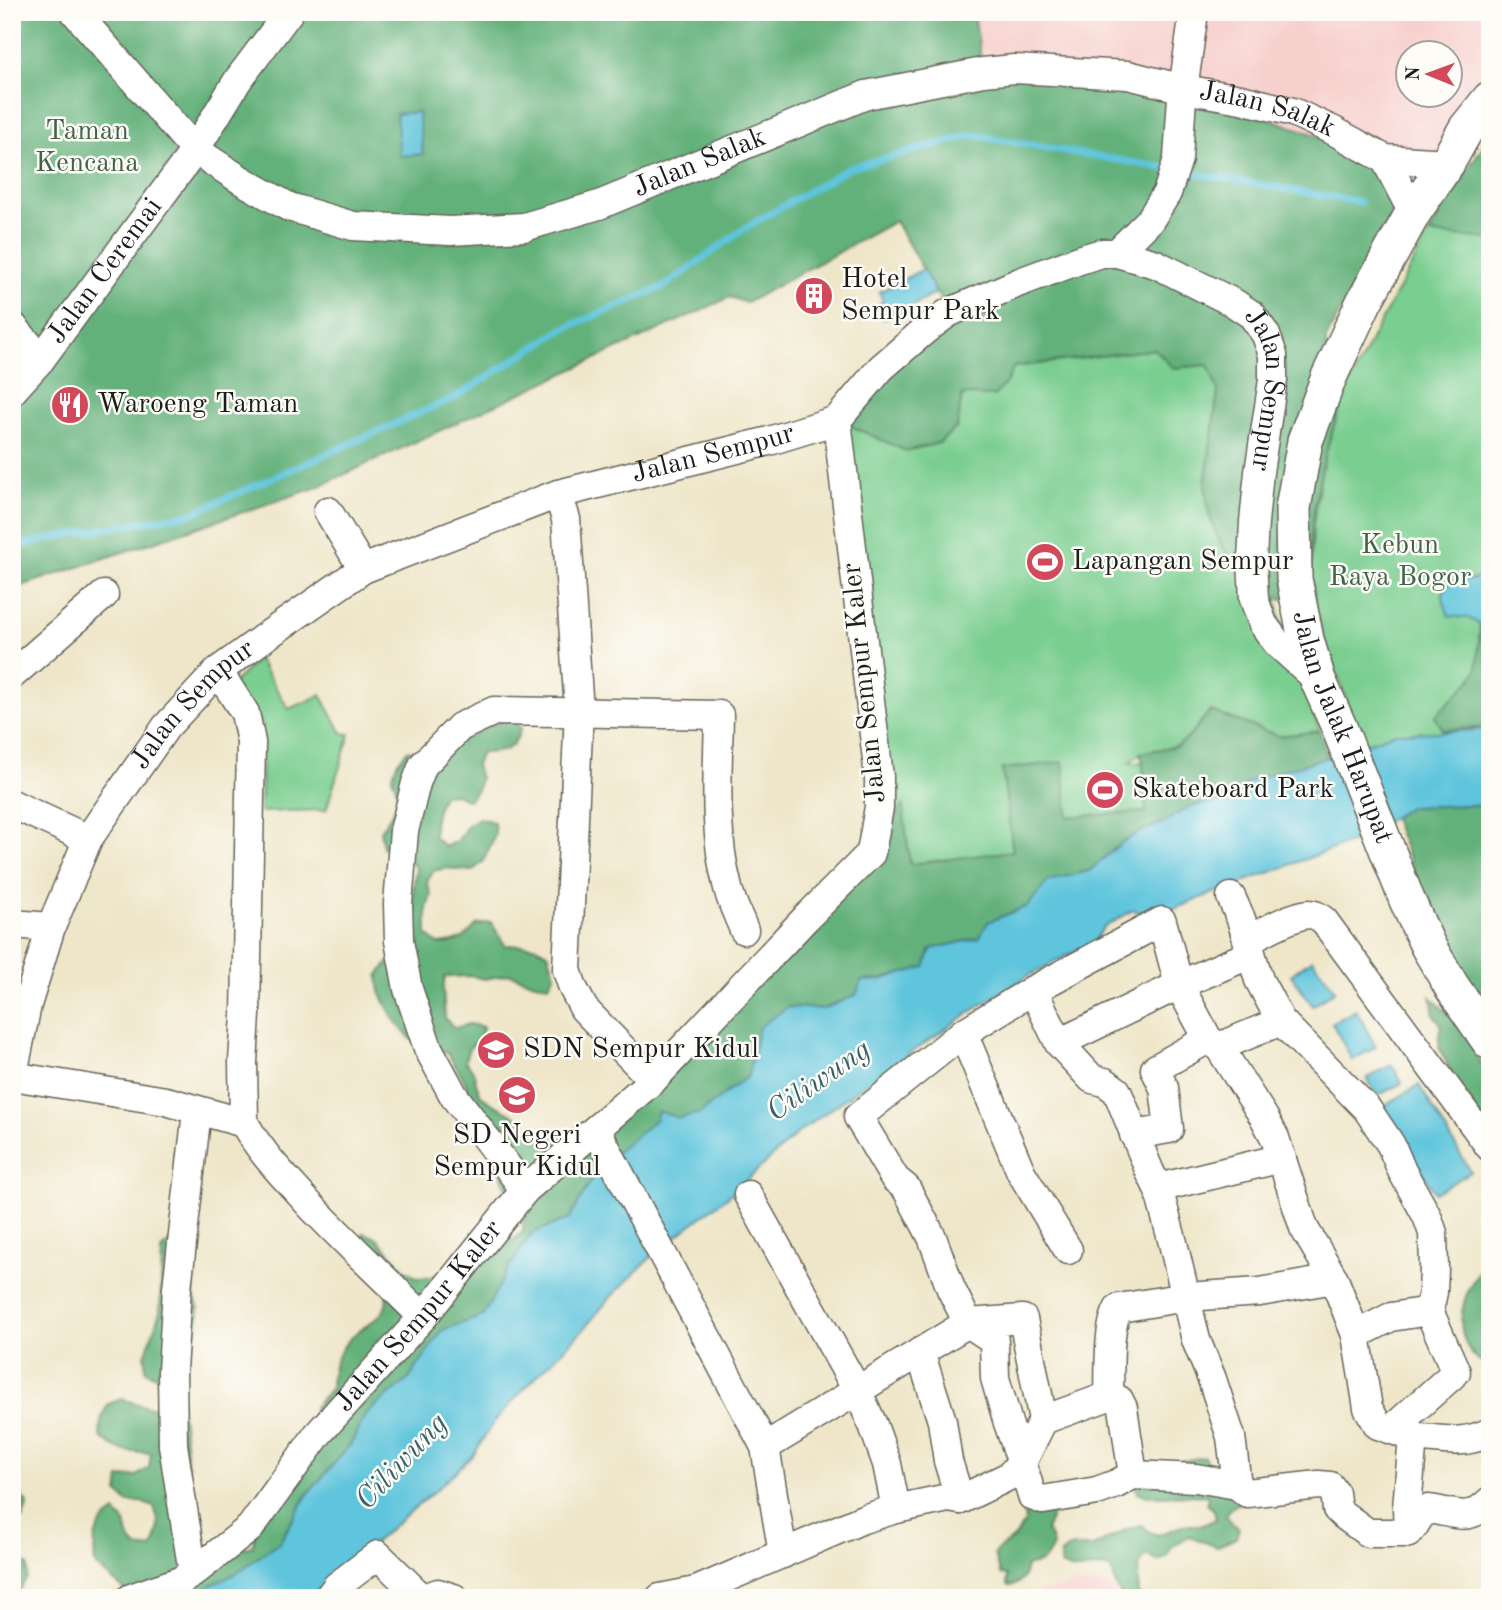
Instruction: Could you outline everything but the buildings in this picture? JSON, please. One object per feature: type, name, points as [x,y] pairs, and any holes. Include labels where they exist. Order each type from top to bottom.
[{"type":"main road","name":"Jalan Jalak Harupat","points":[[1490,99],[1466,129],[1413,213],[1363,302],[1329,377],[1305,441],[1293,508],[1294,579],[1306,640],[1318,680],[1428,946],[1490,1042]]},
{"type":"street","name":"Jalan Salak","points":[[75,12],[195,150],[289,207],[353,226],[450,231],[524,227],[598,205],[866,95],[983,72],[1014,69],[1128,75],[1241,99],[1293,111],[1385,159],[1447,163]]},
{"type":"street","name":"Jalan Ceremai","points":[[12,391],[41,359],[195,150],[238,80],[289,12]]},
{"type":"street","points":[[1117,253],[1154,214],[1167,193],[1178,159],[1194,12]]},
{"type":"street","points":[[1385,159],[1413,213]]},
{"type":"street","name":"Jalan Sempur","points":[[12,1077],[27,1005],[51,927],[88,839],[166,727],[218,671],[363,569],[558,494],[769,441],[837,420],[881,368],[948,313],[1020,282],[1098,254],[1117,253],[1156,264],[1234,303],[1252,315],[1266,335],[1273,355],[1273,380],[1254,522],[1254,599],[1263,624],[1277,643],[1318,680]]},
{"type":"street","points":[[12,326],[41,359]]},
{"type":"street","name":"Jalan Sempur Kaler","points":[[131,1598],[180,1581],[250,1528],[318,1434],[423,1317],[525,1190],[599,1134],[871,853],[879,807],[879,777],[837,420]]},
{"type":"street","points":[[558,494],[566,519],[579,711],[567,970],[584,1009],[653,1080]]},
{"type":"street","points":[[328,511],[363,569]]},
{"type":"street","points":[[12,675],[104,595]]},
{"type":"street","points":[[218,671],[245,713],[251,742],[243,1062],[244,1123],[272,1165],[339,1236],[423,1317]]},
{"type":"street","points":[[525,1190],[454,1096],[428,1048],[408,989],[399,941],[398,904],[404,831],[423,765],[460,727],[494,711],[719,715],[718,805],[721,847],[727,885],[744,930]]},
{"type":"street","points":[[12,804],[88,839]]},
{"type":"street","points":[[1231,897],[1241,919],[1259,979],[1281,1021],[1367,1110],[1391,1145],[1433,1233],[1433,1292],[1429,1311],[1456,1372],[1402,1433],[1408,1532]]},
{"type":"street","points":[[1059,1043],[1179,985],[1249,947],[1291,920],[1311,914],[1324,921],[1490,1147]]},
{"type":"street","points":[[1490,1432],[1464,1441],[1402,1433],[1378,1424],[1368,1408],[1356,1335],[1334,1279],[1304,1228],[1275,1138],[1179,985],[1162,921],[1033,990],[963,1033],[858,1117],[895,1178],[906,1188],[932,1237],[951,1289],[968,1323],[994,1340],[995,1378],[1032,1496],[1043,1500],[1097,1491],[1133,1475],[1196,1478],[1237,1485],[1247,1493],[1330,1486],[1335,1493],[1337,1508],[1368,1532],[1408,1532],[1412,1530],[1416,1519],[1428,1509],[1459,1516],[1472,1513],[1490,1501]]},
{"type":"street","points":[[12,924],[51,927]]},
{"type":"street","points":[[1033,990],[1059,1043],[1092,1079],[1105,1083],[1116,1091],[1158,1188],[1196,1340],[1231,1437],[1237,1485]]},
{"type":"street","points":[[1134,1135],[1169,1129],[1164,1088],[1155,1069],[1213,1043],[1281,1021]]},
{"type":"street","points":[[963,1033],[1021,1172],[1068,1250]]},
{"type":"street","points":[[12,1077],[166,1101],[244,1123]]},
{"type":"street","points":[[193,1573],[173,1445],[172,1370],[178,1276],[197,1111]]},
{"type":"street","points":[[599,1134],[765,1447],[783,1553]]},
{"type":"street","points":[[1158,1188],[1282,1158]]},
{"type":"street","points":[[748,1195],[873,1425],[887,1464],[896,1508]]},
{"type":"street","points":[[1109,1396],[1112,1330],[1119,1308],[1186,1297],[1260,1292],[1334,1279]]},
{"type":"street","points":[[1356,1335],[1391,1317],[1429,1311]]},
{"type":"street","points":[[660,1598],[696,1591],[863,1519],[896,1508],[948,1498],[960,1500],[1009,1476],[1022,1463],[1043,1420],[1023,1319],[968,1323],[765,1447]]},
{"type":"street","points":[[920,1352],[943,1421],[948,1461],[960,1500]]},
{"type":"street","points":[[1043,1420],[1109,1396],[1119,1400],[1124,1408],[1133,1475]]},
{"type":"street","points":[[328,1598],[337,1586],[378,1555],[423,1598],[438,1593],[454,1598]]},
{"type":"shaded area","points":[[960,12],[1490,12],[1490,100],[1447,163],[983,72]]},
{"type":"shaded area","points":[[1079,1584],[1108,1584],[1120,1593],[1120,1598],[1005,1598]]},
{"type":"green space","name":"Taman Kencana","points":[[12,12],[968,12],[975,20],[983,72],[1184,89],[1385,159],[1398,201],[1326,339],[1327,364],[1344,396],[1324,461],[1312,528],[1311,573],[1317,611],[1277,597],[1242,572],[1221,545],[1209,515],[1205,484],[1218,391],[1208,365],[1173,368],[1155,349],[1014,367],[1006,383],[994,396],[962,395],[957,427],[939,443],[906,451],[837,420],[948,313],[895,221],[746,303],[730,297],[315,488],[12,589]]},
{"type":"green space","name":"Kebun Raya Bogor","points":[[1490,135],[1490,1007],[1446,947],[1352,715],[1324,638],[1311,575],[1313,523],[1323,459],[1344,396],[1374,334],[1441,211]]},
{"type":"green space","points":[[1490,135],[1490,239],[1429,234],[1441,211]]},
{"type":"green space","points":[[1398,201],[1326,339],[1271,567],[1279,614],[1291,657],[1320,731],[1279,736],[1210,711],[1180,744],[1146,752],[1129,763],[1143,762],[1146,812],[1067,817],[894,948],[837,420]]},
{"type":"green space","points":[[1490,620],[1490,727],[1443,730],[1435,716],[1469,682],[1477,670],[1480,624]]},
{"type":"green space","points":[[258,659],[289,709],[321,695],[342,733],[350,734],[326,810],[260,812],[263,726],[230,686]]},
{"type":"green space","points":[[1210,711],[1279,736],[1320,731],[1328,757],[1254,779],[1221,801],[1188,807],[1165,822],[1140,832],[1120,844],[1089,871],[1048,881],[1028,906],[988,922],[979,938],[931,949],[925,967],[880,980],[862,981],[856,995],[824,1009],[788,1007],[753,1057],[748,1076],[700,1113],[679,1118],[656,1119],[593,1178],[569,1219],[532,1233],[507,1271],[483,1316],[442,1331],[409,1379],[366,1414],[351,1444],[307,1495],[280,1542],[236,1574],[184,1598],[123,1598],[127,1592],[95,1565],[94,1548],[98,1528],[115,1512],[125,1522],[128,1536],[136,1547],[152,1549],[158,1533],[158,1519],[154,1507],[141,1502],[127,1502],[118,1493],[120,1478],[136,1476],[149,1468],[151,1453],[117,1449],[100,1436],[101,1420],[108,1404],[122,1399],[150,1408],[164,1404],[158,1377],[146,1371],[145,1356],[160,1312],[162,1250],[172,1239],[196,1242],[193,1283],[199,1309],[198,1323],[195,1336],[177,1372],[196,1539],[217,1548],[238,1549],[252,1546],[256,1531],[318,1423],[314,1407],[331,1388],[332,1373],[340,1352],[355,1334],[384,1311],[387,1297],[384,1288],[355,1246],[364,1233],[377,1238],[405,1270],[418,1278],[432,1277],[497,1245],[511,1241],[523,1232],[523,1217],[514,1206],[463,1078],[447,1053],[412,1040],[393,1018],[380,992],[378,976],[410,942],[415,927],[410,913],[416,869],[407,857],[383,847],[380,831],[396,806],[397,793],[392,777],[397,763],[407,751],[423,750],[510,718],[521,728],[515,742],[507,749],[481,753],[476,765],[480,778],[477,790],[468,800],[456,794],[443,795],[437,810],[434,837],[445,847],[458,840],[467,826],[479,818],[494,822],[495,835],[483,862],[472,871],[446,868],[433,871],[427,882],[431,895],[427,908],[427,935],[438,944],[450,943],[460,940],[476,925],[491,922],[505,945],[535,946],[548,953],[555,974],[549,985],[510,974],[485,979],[471,976],[445,977],[443,989],[445,1018],[455,1028],[469,1024],[483,1027],[480,1040],[469,1048],[465,1061],[473,1070],[481,1095],[518,1118],[535,1140],[580,1133],[871,853],[903,805],[910,864],[1013,851],[1002,769],[1063,762],[1068,817],[1146,812],[1140,753],[1177,746],[1186,740]]},
{"type":"green space","points":[[1490,806],[1490,1008],[1446,947],[1392,816],[1409,807]]},
{"type":"green space","points":[[1431,997],[1460,1026],[1490,1075],[1490,1135],[1439,1048],[1441,1024],[1434,1015]]},
{"type":"green space","points":[[1487,1263],[1490,1263],[1490,1365],[1478,1360],[1470,1352],[1461,1323],[1468,1290]]},
{"type":"green space","points":[[1204,1457],[1209,1466],[1245,1500],[1232,1507],[1226,1515],[1232,1524],[1239,1528],[1236,1538],[1217,1547],[1189,1536],[1171,1547],[1167,1557],[1159,1561],[1147,1555],[1139,1569],[1139,1598],[1122,1598],[1110,1569],[1076,1570],[1061,1565],[1060,1555],[1067,1549],[1093,1547],[1125,1530],[1142,1525],[1149,1532],[1158,1535],[1185,1525],[1203,1525],[1216,1519],[1214,1510],[1207,1504],[1208,1495],[1147,1496],[1138,1492],[1134,1484],[1176,1462]]},
{"type":"green space","points":[[12,1494],[19,1494],[28,1504],[23,1517],[12,1531]]},
{"type":"green space","points":[[1030,1509],[1062,1510],[1053,1513],[1046,1531],[1053,1546],[1048,1555],[1040,1563],[1026,1566],[1020,1582],[1009,1586],[1007,1575],[1001,1574],[994,1555],[1016,1536],[1026,1522],[1025,1515]]},
{"type":"green space","points":[[12,1558],[28,1565],[27,1578],[19,1590],[19,1598],[12,1598]]},
{"type":"water","points":[[418,112],[423,154],[400,156],[396,114]]},
{"type":"water","points":[[923,269],[936,293],[884,319],[877,305],[883,301],[879,292]]},
{"type":"water","points":[[1490,578],[1490,620],[1480,624],[1468,618],[1449,616],[1443,592],[1451,581]]},
{"type":"water","name":"Ciliwung","points":[[1490,729],[1490,806],[1409,807],[1360,839],[1154,917],[1133,910],[1103,928],[1095,941],[1028,976],[972,1011],[799,1132],[736,1190],[656,1252],[521,1392],[494,1422],[473,1455],[309,1598],[184,1598],[235,1574],[280,1542],[307,1495],[351,1444],[366,1414],[409,1379],[442,1330],[483,1316],[507,1271],[532,1233],[569,1219],[593,1178],[609,1159],[656,1119],[658,1111],[679,1118],[700,1113],[748,1076],[759,1027],[788,1007],[824,1009],[856,995],[861,981],[880,980],[925,967],[931,949],[979,938],[988,922],[1028,906],[1048,881],[1089,871],[1120,844],[1140,832],[1165,822],[1188,807],[1221,801],[1254,779],[1395,733]]},
{"type":"water","points":[[1312,959],[1335,990],[1313,1006],[1291,975]]},
{"type":"water","points":[[1356,1010],[1376,1047],[1352,1060],[1332,1023]]},
{"type":"water","points":[[1392,1065],[1402,1083],[1377,1096],[1367,1078]]},
{"type":"water","points":[[1419,1085],[1471,1172],[1435,1193],[1383,1107]]},
{"type":"waterway","points":[[12,547],[190,514],[454,398],[563,329],[665,286],[745,228],[849,168],[972,135],[1170,169]]},
{"type":"waterway","points":[[1181,171],[1360,202]]},
{"type":"place","name":"Hotel Sempur Park","points":[[814,296]]},
{"type":"place","name":"Waroeng Taman","points":[[70,405]]},
{"type":"place","name":"Lapangan Sempur","points":[[1045,562]]},
{"type":"place","name":"Skateboard Park","points":[[1105,790]]},
{"type":"place","name":"SDN Sempur Kidul","points":[[496,1050]]},
{"type":"place","name":"SD Negeri Sempur Kidul","points":[[517,1095]]}]
